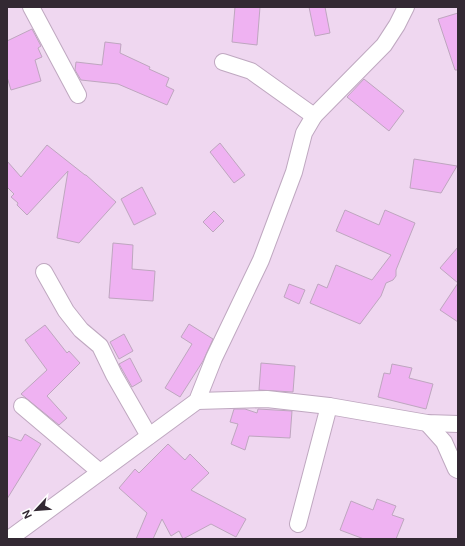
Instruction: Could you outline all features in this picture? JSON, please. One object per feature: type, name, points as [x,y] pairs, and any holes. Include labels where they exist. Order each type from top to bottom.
[{"type":"street","points":[[31,7],[78,95]]},
{"type":"street","points":[[9,539],[197,401],[214,358],[261,260],[294,172],[304,133],[314,116],[384,45],[397,25],[406,7]]},
{"type":"street","points":[[223,62],[251,71],[314,116]]},
{"type":"street","points":[[44,272],[66,311],[81,330],[100,346],[114,375],[149,436]]},
{"type":"street","points":[[197,401],[267,399],[329,406],[427,423],[458,424]]},
{"type":"street","points":[[22,406],[100,472]]},
{"type":"street","points":[[298,524],[329,406]]},
{"type":"street","points":[[427,423],[444,442],[456,469],[458,470]]},
{"type":"building","points":[[235,7],[260,7],[257,45],[232,42]]},
{"type":"building","points":[[309,7],[325,7],[330,33],[315,36]]},
{"type":"building","points":[[458,13],[458,70],[455,70],[438,19]]},
{"type":"building","points":[[32,29],[41,46],[38,48],[42,57],[35,60],[41,81],[11,90],[7,77],[7,41]]},
{"type":"building","points":[[105,42],[121,44],[120,53],[169,78],[166,86],[174,90],[167,105],[118,84],[81,80],[75,70],[76,62],[102,65]]},
{"type":"building","points":[[364,79],[404,111],[389,131],[347,97]]},
{"type":"building","points":[[220,143],[245,175],[234,183],[210,152]]},
{"type":"building","points":[[47,145],[86,175],[116,202],[79,243],[57,238],[68,171],[27,215],[17,205],[18,203],[11,197],[14,194],[7,187],[7,161],[21,177]]},
{"type":"building","points":[[414,159],[457,166],[441,193],[410,188]]},
{"type":"building","points":[[142,187],[156,214],[134,225],[121,199]]},
{"type":"building","points":[[345,210],[379,225],[385,210],[415,223],[396,270],[396,276],[393,280],[386,283],[381,296],[360,324],[310,303],[318,284],[327,288],[336,265],[372,280],[391,255],[336,231]]},
{"type":"building","points":[[214,211],[224,221],[213,232],[203,222]]},
{"type":"building","points":[[113,243],[133,245],[132,269],[155,271],[153,301],[109,298]]},
{"type":"building","points":[[458,247],[458,283],[440,268]]},
{"type":"building","points":[[458,283],[458,322],[440,310]]},
{"type":"building","points":[[289,284],[305,290],[299,304],[284,297]]},
{"type":"building","points":[[189,324],[213,339],[203,361],[180,397],[165,388],[192,344],[181,337]]},
{"type":"building","points":[[45,325],[67,353],[69,351],[80,363],[47,396],[67,418],[59,425],[21,394],[47,370],[25,340]]},
{"type":"building","points":[[124,334],[133,351],[119,359],[110,342]]},
{"type":"building","points":[[130,358],[142,381],[132,387],[119,364]]},
{"type":"building","points":[[261,363],[295,366],[293,392],[259,390]]},
{"type":"building","points":[[392,364],[412,368],[409,378],[433,384],[426,409],[378,397],[384,373],[390,374]]},
{"type":"building","points":[[234,409],[245,409],[257,413],[258,409],[292,411],[290,438],[249,436],[245,450],[231,444],[238,424],[230,422]]},
{"type":"building","points":[[25,434],[41,444],[7,499],[7,436],[21,441]]},
{"type":"building","points":[[168,444],[185,460],[190,454],[209,473],[191,490],[246,519],[236,537],[211,524],[183,539],[179,531],[171,536],[162,519],[153,539],[136,539],[147,513],[119,488],[135,469],[139,473]]},
{"type":"building","points":[[377,499],[396,506],[392,515],[404,519],[396,539],[364,539],[340,530],[351,501],[373,510]]}]
